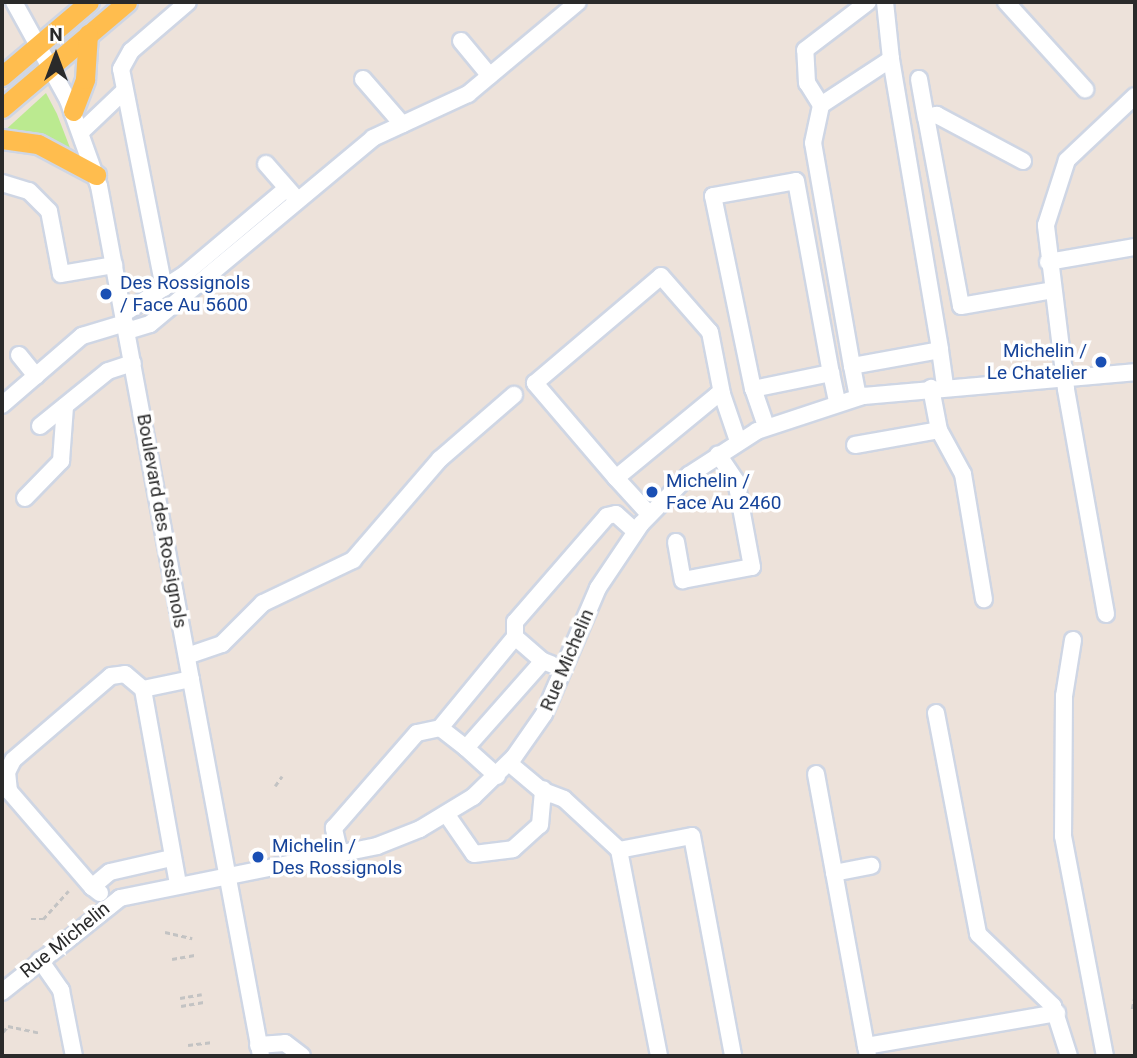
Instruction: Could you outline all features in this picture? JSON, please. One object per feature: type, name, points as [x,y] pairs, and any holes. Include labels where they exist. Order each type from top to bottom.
[{"type":"main road","points":[[2,76],[89,2]]},
{"type":"main road","points":[[2,108],[127,2]]},
{"type":"main road","points":[[73,111],[85,79],[88,34]]},
{"type":"main road","points":[[2,139],[38,144],[96,175]]},
{"type":"street","name":"Boulevard des Rossignols","points":[[14,2],[73,111],[96,175],[260,1051]]},
{"type":"street","points":[[164,288],[124,90],[126,58],[188,2]]},
{"type":"street","points":[[125,323],[164,288],[373,138],[468,94],[578,2]]},
{"type":"street","points":[[858,397],[813,143],[821,105],[807,83],[805,50],[868,2]]},
{"type":"street","points":[[885,2],[891,59],[940,350],[939,430],[963,474],[984,599]]},
{"type":"street","points":[[1006,2],[1085,89]]},
{"type":"street","points":[[461,41],[490,76]]},
{"type":"street","points":[[821,105],[891,59]]},
{"type":"street","points":[[363,79],[402,124]]},
{"type":"street","points":[[919,79],[961,306],[1053,290]]},
{"type":"street","points":[[82,131],[124,90]]},
{"type":"street","points":[[1106,614],[1069,376],[1048,262],[1047,214],[1062,168],[1086,138],[1135,96]]},
{"type":"street","points":[[926,117],[937,115],[1023,161]]},
{"type":"street","points":[[266,164],[293,194]]},
{"type":"street","points":[[766,426],[753,389],[713,196],[796,181],[836,401]]},
{"type":"street","points":[[2,183],[29,191],[49,211],[61,274],[114,265]]},
{"type":"street","points":[[3,400],[36,376],[82,336],[125,323],[150,324],[293,194]]},
{"type":"street","points":[[1048,262],[1135,247]]},
{"type":"street","points":[[649,514],[535,383],[661,276],[715,343],[723,394],[738,441]]},
{"type":"street","points":[[852,366],[940,350]]},
{"type":"street","points":[[19,355],[36,376]]},
{"type":"street","points":[[40,426],[113,368],[132,363]]},
{"type":"street","name":"Rue Michelin","points":[[2,992],[107,905],[178,884],[340,855],[400,838],[447,815],[497,776],[544,715],[598,588],[635,531],[649,514],[718,454],[738,441],[766,426],[836,401],[858,397],[1135,372]]},
{"type":"street","points":[[753,389],[831,373]]},
{"type":"street","points":[[616,478],[723,394]]},
{"type":"street","points":[[187,656],[222,644],[263,603],[353,560],[440,459],[514,395]]},
{"type":"street","points":[[25,498],[61,461],[65,406]]},
{"type":"street","points":[[855,445],[939,430]]},
{"type":"street","points":[[676,542],[683,580],[752,568],[736,481],[718,454]]},
{"type":"street","points":[[340,855],[334,828],[417,733],[440,727],[514,637],[515,622],[607,516],[615,514],[635,531]]},
{"type":"street","points":[[514,637],[543,661],[565,669]]},
{"type":"street","points":[[1073,640],[1064,696],[1063,836],[1105,1056]]},
{"type":"street","points":[[466,748],[543,661]]},
{"type":"street","points":[[107,905],[9,791],[7,772],[13,760],[111,676],[125,674],[143,689],[171,858],[178,884]]},
{"type":"street","points":[[143,689],[191,679]]},
{"type":"street","points":[[936,713],[978,934],[1057,1013],[1069,1056]]},
{"type":"street","points":[[440,727],[497,776]]},
{"type":"street","points":[[509,763],[619,849],[659,1056]]},
{"type":"street","points":[[816,774],[867,1051],[1057,1013]]},
{"type":"street","points":[[447,815],[474,854],[513,849],[540,825],[544,791]]},
{"type":"street","points":[[619,849],[692,836],[733,1056]]},
{"type":"street","points":[[92,887],[110,872],[171,858]]},
{"type":"street","points":[[834,873],[871,866]]},
{"type":"street","points":[[40,960],[61,990],[74,1056]]},
{"type":"street","points":[[260,1051],[285,1043],[302,1056]]},
{"type":"path","points":[[275,786],[282,776]]},
{"type":"path","points":[[31,919],[43,919],[68,891]]},
{"type":"path","points":[[165,932],[192,937]]},
{"type":"path","points":[[172,959],[195,955]]},
{"type":"path","points":[[180,998],[202,994]]},
{"type":"path","points":[[1132,1009],[1135,995]]},
{"type":"path","points":[[181,1006],[204,1002]]},
{"type":"path","points":[[3,1032],[8,1026],[40,1033]]},
{"type":"path","points":[[188,1045],[211,1042]]},
{"type":"green space","points":[[46,93],[57,114],[72,153],[2,133]]},
{"type":"place","name":"Des Rossignols / Face Au 5600","points":[[106,294]]},
{"type":"place","name":"Michelin / Le Chatelier","points":[[1101,362]]},
{"type":"place","name":"Michelin / Face Au 2460","points":[[652,492]]},
{"type":"place","name":"Michelin / Des Rossignols","points":[[258,857]]}]
